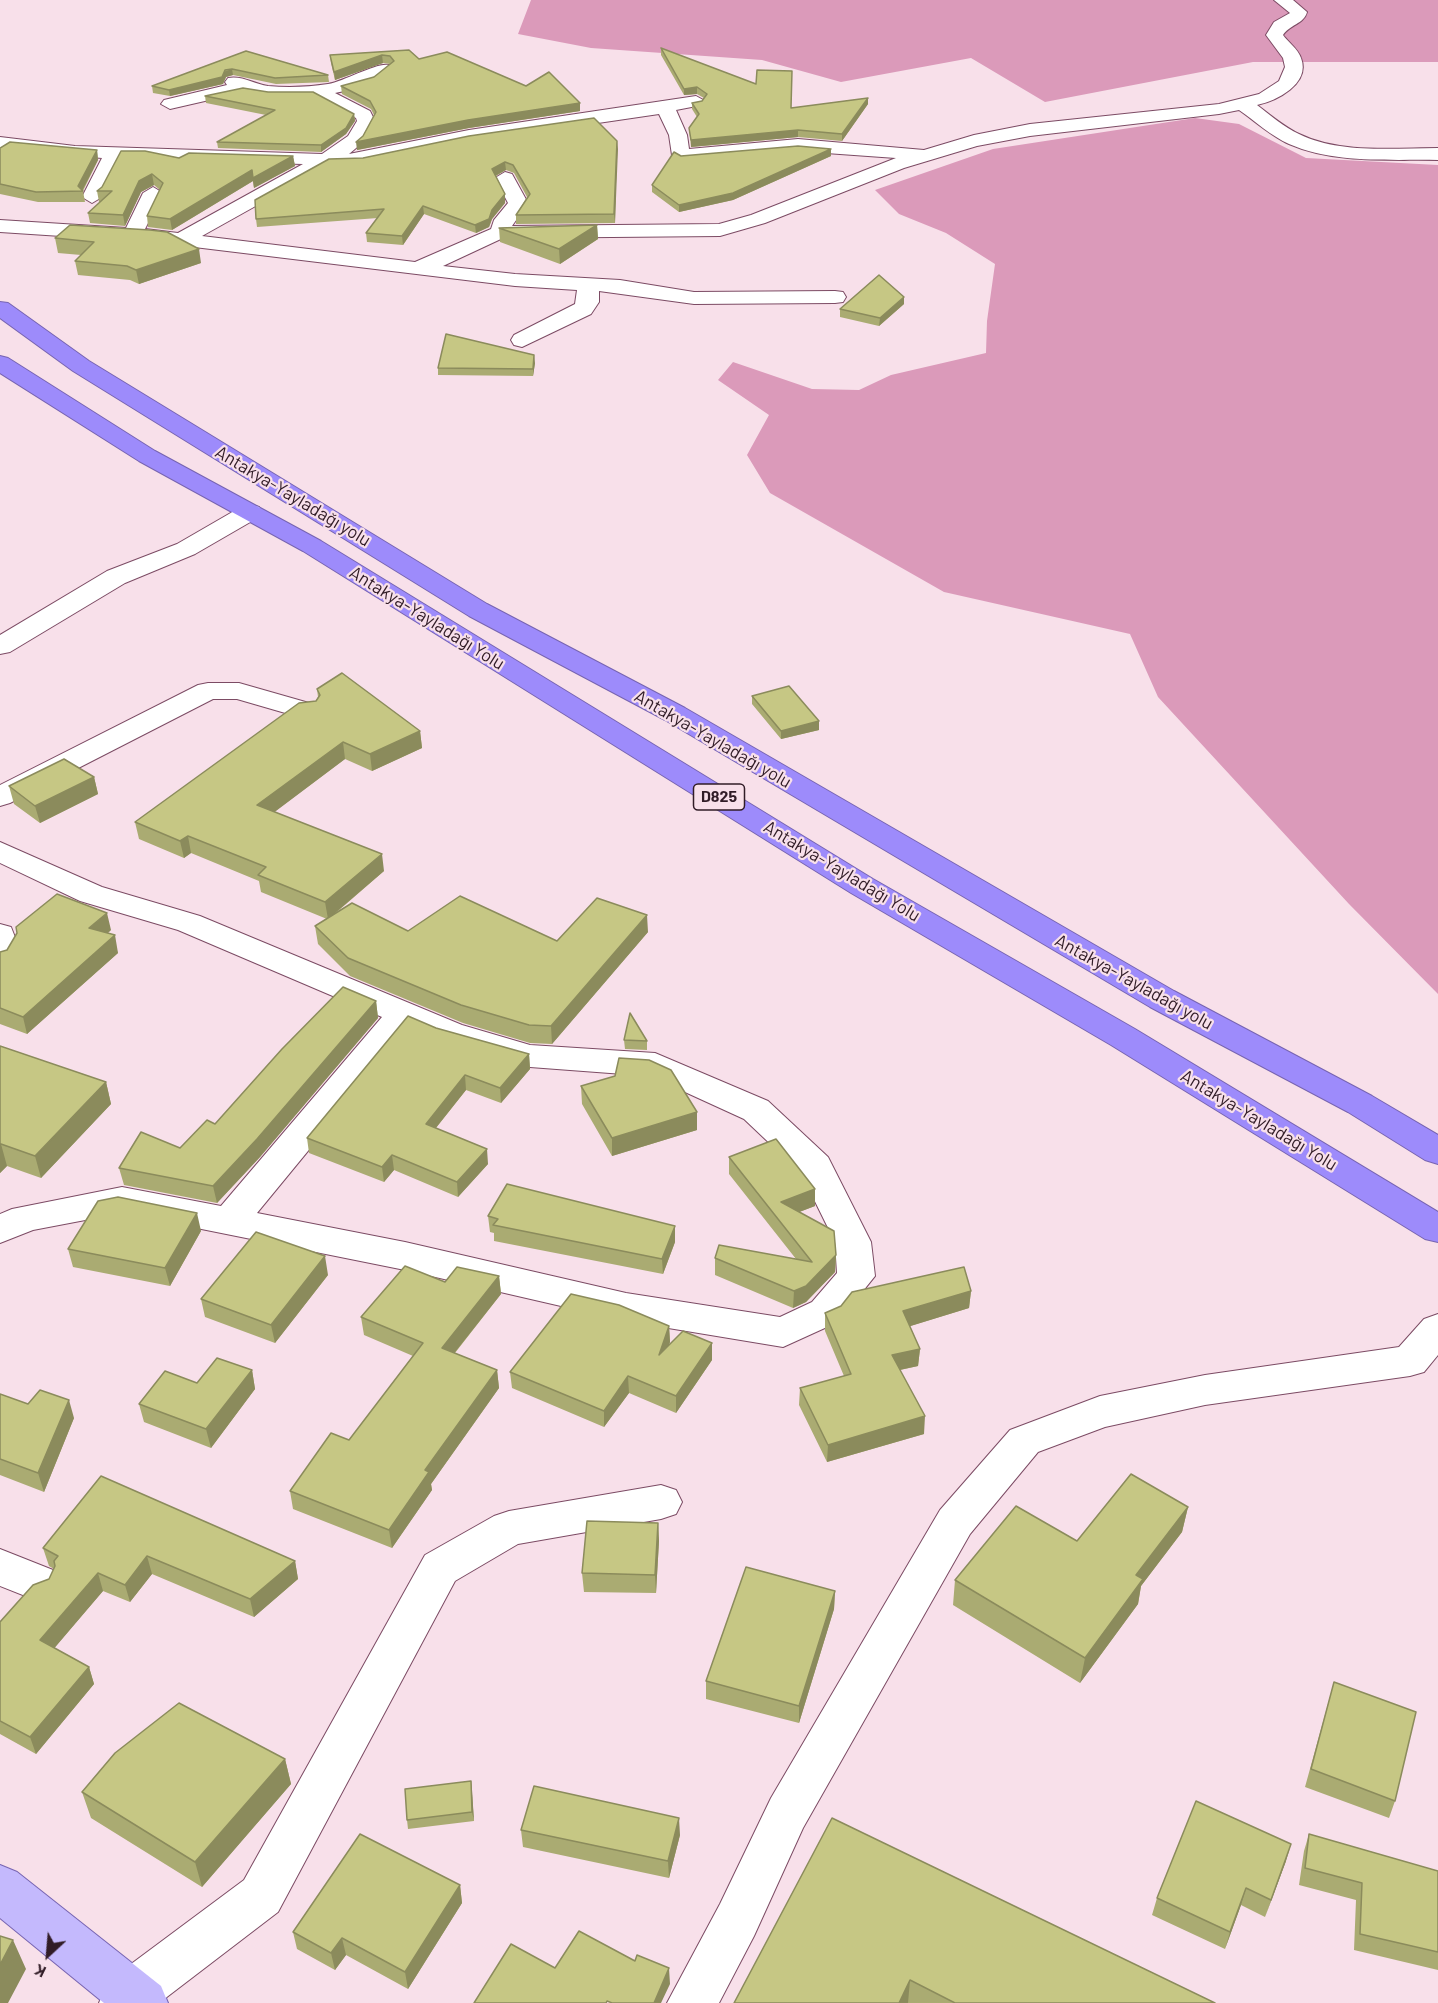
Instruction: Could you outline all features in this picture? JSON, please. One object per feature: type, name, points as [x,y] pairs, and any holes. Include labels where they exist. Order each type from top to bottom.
[{"type":"highway","name":"Antakya-Yayladağı yolu","points":[[0,308],[81,366],[478,610],[675,714],[1162,999],[1360,1104],[1438,1151]]},
{"type":"highway","name":"Antakya-Yayladağı Yolu","points":[[0,363],[147,456],[250,512],[621,735],[862,886],[1123,1037],[1438,1229]]},
{"type":"main road","points":[[0,1888],[133,2000]]},
{"type":"street","points":[[418,269],[500,232],[720,230],[758,219],[925,155],[974,141],[1030,130],[1244,105],[1280,90],[1293,76],[1292,57],[1274,35],[1280,26],[1298,16],[1299,12],[1282,0]]},
{"type":"street","points":[[170,104],[240,84],[287,94],[315,90],[363,80],[383,69]]},
{"type":"street","points":[[182,239],[323,161],[355,139],[366,121],[360,112],[315,90]]},
{"type":"street","points":[[0,143],[55,151],[323,161],[370,158],[466,136],[696,101]]},
{"type":"street","points":[[1244,105],[1295,139],[1307,144],[1332,149],[1438,154]]},
{"type":"street","points":[[665,107],[678,135],[681,155],[798,145],[925,155]]},
{"type":"street","points":[[92,197],[114,154]]},
{"type":"street","points":[[500,232],[504,220],[517,208],[518,203],[505,178]]},
{"type":"street","points":[[133,234],[153,193]]},
{"type":"street","points":[[0,226],[182,239],[418,269],[515,280],[588,284],[702,298],[836,297]]},
{"type":"street","points":[[522,340],[583,309],[588,302],[588,284]]},
{"type":"street","points":[[0,646],[116,577],[186,549],[250,512]]},
{"type":"street","points":[[0,797],[208,691],[239,691],[306,711]]},
{"type":"street","points":[[0,851],[90,894],[189,923],[450,1033],[530,1056],[655,1065],[756,1110],[815,1166],[853,1242],[856,1276],[825,1312],[783,1332],[626,1307],[405,1256],[228,1223],[123,1200],[26,1218],[0,1230]]},
{"type":"street","points":[[0,934],[4,950],[0,959]]},
{"type":"street","points":[[228,1223],[404,1012]]},
{"type":"street","points":[[692,2003],[737,1920],[787,1813],[956,1522],[1024,1441],[1100,1412],[1206,1390],[1410,1361],[1438,1329]]},
{"type":"street","points":[[133,2000],[261,1896],[440,1568],[509,1528],[661,1502]]},
{"type":"street","points":[[0,1567],[38,1583]]},
{"type":"shaded area","points":[[531,0],[1438,0],[1438,62],[1253,62],[1045,102],[971,58],[841,82],[762,60],[591,48],[518,34]]},
{"type":"shaded area","points":[[1195,118],[1239,124],[1306,158],[1438,165],[1438,994],[1349,904],[1158,697],[1130,634],[944,592],[770,493],[747,455],[769,415],[718,380],[733,362],[812,389],[859,390],[891,375],[986,353],[987,321],[995,264],[946,233],[899,214],[875,190],[993,149]]},
{"type":"building","points":[[661,48],[756,84],[757,70],[792,71],[791,108],[868,98],[842,134],[798,130],[691,140],[689,128],[699,114],[692,103],[702,101],[707,94],[697,87],[684,89]]},
{"type":"building","points":[[409,50],[419,59],[447,52],[526,86],[549,72],[580,103],[468,120],[356,142],[363,136],[376,112],[370,101],[341,86],[374,77],[394,61],[390,56],[382,55],[334,72],[330,55]]},
{"type":"building","points":[[246,51],[328,75],[275,78],[232,69],[225,70],[222,77],[169,90],[152,86]]},
{"type":"building","points":[[243,88],[268,92],[313,92],[354,114],[346,128],[321,145],[217,142],[275,110],[205,96]]},
{"type":"building","points":[[594,118],[617,141],[614,214],[516,215],[530,194],[513,165],[505,162],[492,169],[505,194],[492,210],[489,219],[475,225],[423,206],[402,236],[366,233],[384,209],[256,219],[255,200],[329,159],[363,158],[469,136]]},
{"type":"building","points":[[10,142],[97,150],[78,186],[83,191],[36,192],[0,184],[0,148]]},
{"type":"building","points":[[798,146],[831,149],[733,193],[679,205],[652,185],[674,152],[681,156]]},
{"type":"building","points":[[121,151],[145,151],[179,158],[189,153],[293,156],[253,178],[252,170],[170,219],[147,216],[163,183],[152,174],[139,181],[123,215],[88,213],[112,191],[97,191],[102,187]]},
{"type":"building","points":[[70,225],[167,232],[199,249],[136,270],[127,266],[75,261],[94,242],[55,238]]},
{"type":"building","points":[[597,225],[559,249],[499,228]]},
{"type":"building","points":[[879,275],[904,297],[880,318],[840,309]]},
{"type":"building","points":[[446,334],[534,355],[533,369],[438,368]]},
{"type":"building","points":[[342,673],[420,731],[370,754],[343,742],[257,805],[382,854],[325,902],[258,875],[266,867],[188,836],[180,841],[135,822],[299,703],[316,701],[320,695],[317,689]]},
{"type":"building","points":[[789,686],[819,721],[781,731],[752,696]]},
{"type":"building","points":[[64,759],[94,777],[35,806],[9,786]]},
{"type":"building","points":[[57,894],[107,913],[89,928],[115,935],[23,1017],[0,1008],[0,952],[7,950],[17,933],[16,927]]},
{"type":"building","points":[[460,896],[557,941],[597,898],[647,915],[551,1026],[529,1025],[461,1005],[348,958],[315,926],[352,903],[408,931]]},
{"type":"building","points":[[343,987],[376,1001],[257,1139],[213,1186],[119,1168],[141,1132],[180,1148],[207,1120],[215,1124],[282,1049]]},
{"type":"building","points":[[630,1013],[647,1041],[624,1040]]},
{"type":"building","points":[[408,1016],[436,1028],[529,1054],[500,1088],[465,1075],[426,1124],[487,1149],[457,1182],[392,1155],[382,1167],[307,1138]]},
{"type":"building","points":[[0,1046],[106,1082],[35,1156],[0,1145]]},
{"type":"building","points":[[619,1058],[649,1060],[671,1070],[697,1112],[612,1138],[581,1086],[615,1076]]},
{"type":"building","points":[[776,1139],[815,1189],[781,1202],[834,1231],[836,1255],[806,1286],[794,1291],[715,1258],[719,1245],[812,1262],[729,1157]]},
{"type":"building","points":[[507,1184],[675,1226],[662,1259],[493,1225],[498,1219],[488,1216]]},
{"type":"building","points":[[118,1197],[197,1213],[165,1268],[68,1249],[98,1201]]},
{"type":"building","points":[[256,1232],[325,1256],[271,1325],[201,1299]]},
{"type":"building","points":[[405,1266],[445,1282],[457,1267],[499,1276],[442,1348],[497,1370],[425,1470],[429,1472],[389,1530],[290,1491],[331,1433],[349,1440],[423,1343],[361,1317]]},
{"type":"building","points":[[964,1267],[971,1291],[903,1311],[920,1349],[892,1355],[925,1416],[828,1445],[800,1388],[851,1374],[825,1313],[841,1306],[852,1292]]},
{"type":"building","points":[[571,1294],[619,1305],[669,1326],[659,1355],[683,1331],[712,1343],[676,1396],[628,1376],[604,1411],[510,1372]]},
{"type":"building","points":[[217,1358],[252,1370],[206,1429],[139,1404],[165,1371],[197,1383]]},
{"type":"building","points":[[40,1390],[69,1400],[38,1473],[0,1459],[0,1394],[28,1404]]},
{"type":"building","points":[[1131,1474],[1188,1507],[1136,1575],[1143,1579],[1085,1658],[955,1580],[1016,1506],[1077,1541]]},
{"type":"building","points":[[101,1476],[295,1561],[250,1599],[147,1556],[125,1585],[98,1573],[40,1640],[89,1667],[30,1737],[0,1721],[0,1622],[33,1585],[49,1579],[55,1566],[54,1561],[58,1556],[43,1548]]},
{"type":"building","points":[[587,1521],[658,1523],[655,1575],[582,1573]]},
{"type":"building","points":[[746,1567],[835,1591],[799,1706],[706,1681]]},
{"type":"building","points":[[1334,1682],[1416,1712],[1395,1801],[1311,1769]]},
{"type":"building","points":[[179,1703],[285,1759],[195,1862],[82,1792],[115,1753]]},
{"type":"building","points":[[471,1781],[472,1812],[407,1820],[405,1789]]},
{"type":"building","points":[[534,1786],[679,1818],[668,1861],[521,1830]]},
{"type":"building","points":[[1196,1801],[1291,1844],[1271,1900],[1246,1888],[1230,1932],[1157,1898]]},
{"type":"building","points":[[832,1818],[1215,2003],[955,2003],[910,1980],[899,2003],[734,2003]]},
{"type":"building","points":[[360,1834],[460,1885],[405,1972],[342,1938],[331,1953],[293,1932]]},
{"type":"building","points":[[1309,1834],[1438,1871],[1438,1952],[1360,1934],[1362,1883],[1305,1868]]},
{"type":"building","points":[[579,1931],[635,1961],[637,1955],[669,1968],[654,2003],[607,2001],[606,2003],[474,2003],[511,1944],[555,1968]]},
{"type":"building","points":[[0,1936],[13,1940],[0,1965]]}]
